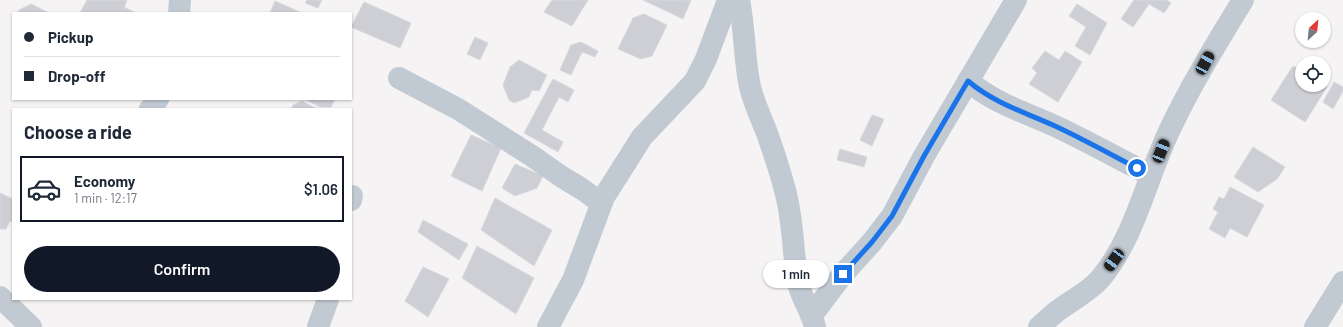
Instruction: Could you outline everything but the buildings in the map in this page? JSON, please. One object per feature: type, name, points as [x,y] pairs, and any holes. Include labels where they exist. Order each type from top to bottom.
[{"type":"street","points":[[179,12],[180,0]]},
{"type":"street","points":[[548,327],[573,280],[601,203],[642,137],[695,81],[706,58],[728,0]]},
{"type":"street","points":[[739,0],[750,87],[786,194],[792,220],[798,279],[802,296],[814,321]]},
{"type":"street","points":[[814,321],[843,274],[872,242],[892,216],[924,156],[1016,0]]},
{"type":"street","points":[[1039,327],[1058,310],[1086,292],[1100,279],[1114,260],[1130,232],[1170,127],[1212,51],[1243,0]]},
{"type":"street","points":[[399,78],[458,109],[509,140],[562,177],[582,188],[601,203]]},
{"type":"street","points":[[968,81],[994,100],[1055,126],[1151,175]]},
{"type":"street","points":[[151,108],[157,100]]},
{"type":"street","points":[[1315,327],[1343,282]]},
{"type":"street","points":[[0,288],[12,290]]},
{"type":"street","points":[[0,297],[31,327]]},
{"type":"street","points":[[318,327],[328,300]]},
{"type":"route","points":[[843,274],[872,242],[892,216],[924,156],[968,81],[994,100],[1055,126],[1137,168]]}]
